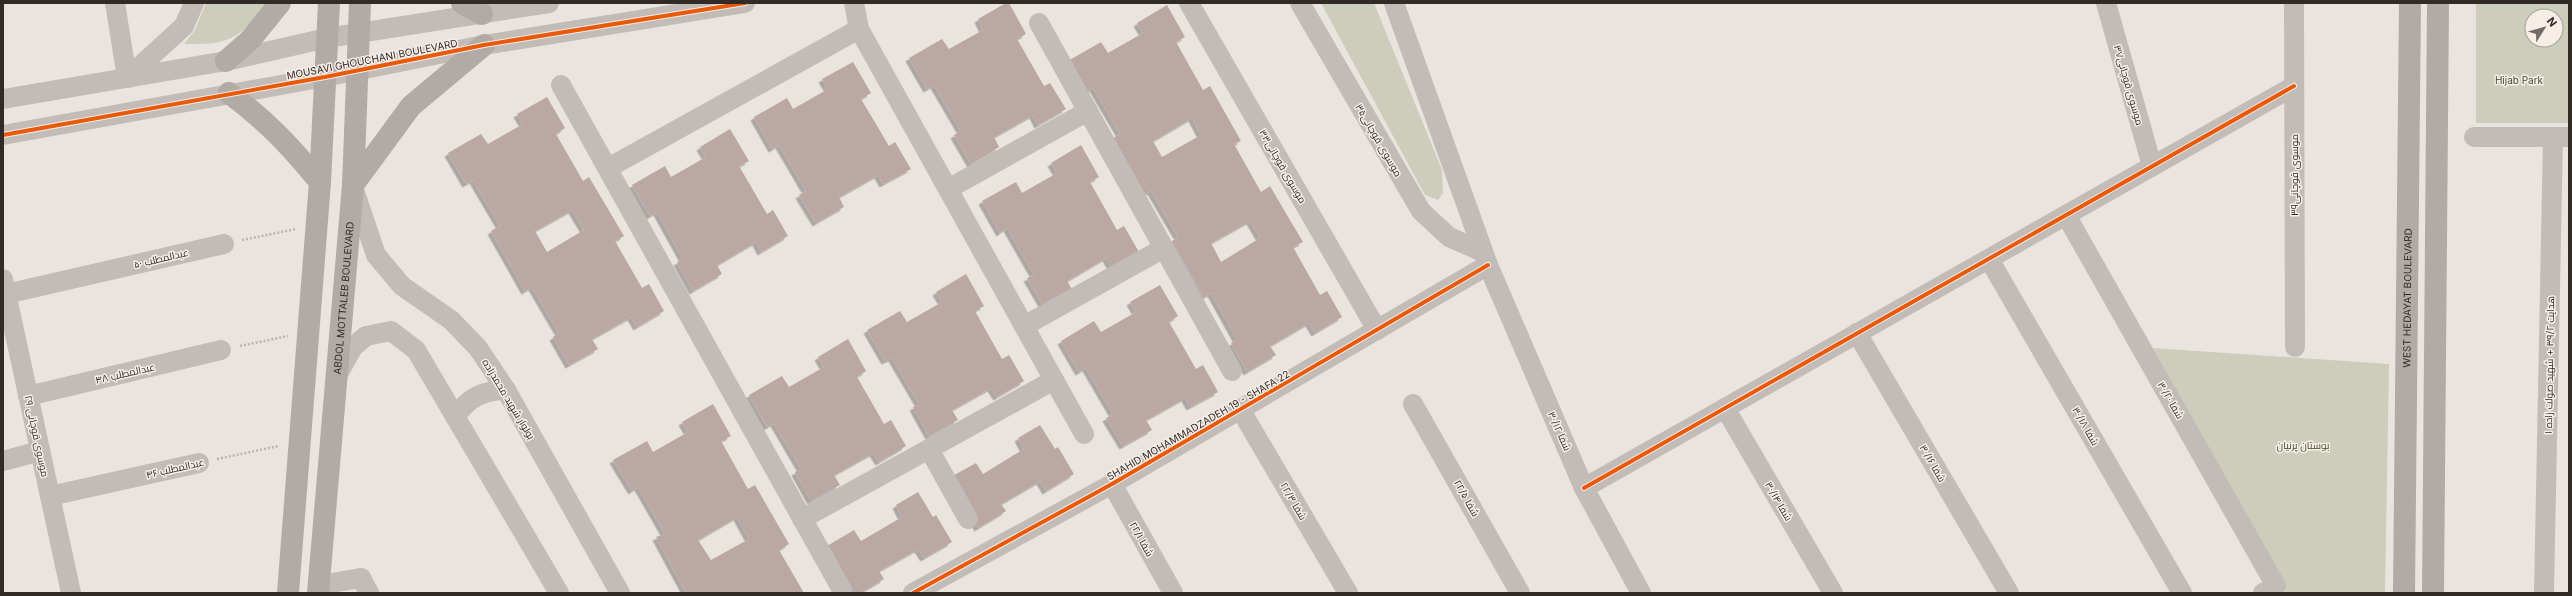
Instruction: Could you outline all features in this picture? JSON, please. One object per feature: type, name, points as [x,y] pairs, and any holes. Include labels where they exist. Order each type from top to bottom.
[{"type":"main road","points":[[226,61],[250,40],[280,3]]},
{"type":"main road","points":[[288,593],[320,182],[329,3]]},
{"type":"main road","name":"ABDOL MOTTALEB BOULEVARD","points":[[319,589],[335,380],[353,185],[360,3]]},
{"type":"main road","points":[[462,3],[482,14]]},
{"type":"main road","name":"WEST HEDAYAT BOULEVARD","points":[[2404,593],[2410,3]]},
{"type":"main road","points":[[2433,593],[2438,3]]},
{"type":"main road","points":[[353,185],[411,106],[484,45]]},
{"type":"main road","points":[[229,94],[262,118],[284,140],[320,182]]},
{"type":"main road","points":[[2406,367],[2435,366]]},
{"type":"street","points":[[115,3],[127,78]]},
{"type":"street","points":[[127,78],[184,26],[194,3]]},
{"type":"street","points":[[3,99],[226,61],[327,38],[549,3]]},
{"type":"street","name":"MOUSAVI GHOUCHANI BOULEVARD","points":[[3,135],[325,77],[642,11],[745,3]]},
{"type":"street","points":[[854,3],[859,29],[1084,434]]},
{"type":"street","name":"موسوی قوچانی۳۳","points":[[1189,3],[1377,330]]},
{"type":"street","name":"موسوی قوچانی۳۵","points":[[1300,3],[1421,211],[1449,237],[1485,259]]},
{"type":"street","points":[[1394,3],[1485,259]]},
{"type":"street","name":"موسوی قوچانی۳۷","points":[[2106,3],[2152,166]]},
{"type":"street","name":"موسوی قوچانی۳۹","points":[[2294,3],[2295,347]]},
{"type":"street","points":[[1039,23],[1232,371]]},
{"type":"street","points":[[608,168],[859,29]]},
{"type":"street","points":[[561,84],[842,590]]},
{"type":"street","points":[[1584,488],[2294,86]]},
{"type":"street","points":[[948,189],[1088,111]]},
{"type":"street","points":[[2474,137],[2561,137]]},
{"type":"street","name":"هدایت ۳۹/۲ + شهید صولت زاده ۱","points":[[2544,593],[2561,137]]},
{"type":"street","name":"بولوار شهید محمدزاده","points":[[353,185],[376,255],[402,286],[451,320],[478,348],[506,390],[620,593]]},
{"type":"street","name":"شفا ۳۰/۲۰","points":[[2066,215],[2270,589]]},
{"type":"street","name":"عبدالمطلب ۵۰","points":[[5,286],[224,244]]},
{"type":"street","points":[[1024,326],[1164,248]]},
{"type":"street","name":"SHAHID MOHAMMADZADEH 19 - SHAFA 22","points":[[913,593],[1112,484],[1377,330],[1485,259]]},
{"type":"street","name":"شفا ۳۰/۱۲","points":[[1485,259],[1584,488],[1641,593]]},
{"type":"street","name":"شفا ۳۰/۱۸","points":[[1989,259],[2182,593]]},
{"type":"street","name":"موسوی قوچانی ۲۹","points":[[5,286],[10,344],[28,396],[71,593]]},
{"type":"street","points":[[335,380],[353,346],[366,336],[391,331],[416,350],[559,593]]},
{"type":"street","name":"شفا ۳۰/۱۶","points":[[1857,333],[2009,593]]},
{"type":"street","name":"عبدالمطلب ۴۸","points":[[28,396],[221,350]]},
{"type":"street","points":[[802,519],[1054,380]]},
{"type":"street","points":[[455,417],[471,399],[488,391],[506,390]]},
{"type":"street","name":"شفا ۲۲/۵","points":[[1413,404],[1520,593]]},
{"type":"street","name":"شفا ۳۰/۱۴","points":[[1725,408],[1833,593]]},
{"type":"street","name":"شفا ۲۲/۳","points":[[1240,409],[1348,593]]},
{"type":"street","points":[[929,449],[968,519]]},
{"type":"street","points":[[3,461],[40,451]]},
{"type":"street","name":"عبدالمطلب ۴۶","points":[[50,496],[199,462]]},
{"type":"street","name":"۲۲/۱ شفا","points":[[1112,484],[1173,593]]},
{"type":"street","points":[[319,589],[365,588]]},
{"type":"path","points":[[224,244],[317,224]]},
{"type":"path","points":[[221,350],[308,332]]},
{"type":"green space","points":[[206,3],[269,3],[241,32],[233,37],[224,41],[213,43],[184,44],[195,30]]},
{"type":"green space","points":[[1321,3],[1374,3],[1442,170],[1443,193],[1438,200],[1425,195]]},
{"type":"green space","name":"Hijab Park","points":[[2476,3],[2569,3],[2569,123],[2476,123]]},
{"type":"green space","name":"بوستان پرنیان","points":[[2153,348],[2389,364],[2385,593],[2286,593]]},
{"type":"building","points":[[1006,3],[1009,3],[1026,34],[1017,39],[1044,86],[1050,83],[1066,109],[1038,125],[1033,115],[994,137],[999,147],[971,164],[954,135],[961,131],[934,85],[927,89],[909,58],[942,39],[949,49],[983,30],[978,19]]},
{"type":"building","points":[[1167,5],[1185,37],[1176,42],[1203,90],[1210,86],[1241,141],[1234,144],[1261,192],[1270,186],[1303,242],[1293,247],[1320,295],[1327,291],[1342,317],[1315,333],[1309,323],[1270,346],[1276,355],[1247,372],[1231,343],[1237,340],[1211,293],[1204,297],[1172,241],[1178,237],[1151,191],[1144,194],[1113,138],[1120,134],[1093,88],[1086,92],[1068,61],[1101,42],[1108,53],[1143,33],[1137,23]],"holes":[[[1192,118],[1201,135],[1162,157],[1153,141]],[[1250,221],[1260,238],[1221,262],[1211,243]]]},
{"type":"building","points":[[853,62],[871,93],[861,99],[889,146],[895,142],[911,169],[883,184],[878,175],[839,197],[844,207],[816,223],[799,195],[806,191],[779,145],[772,149],[754,117],[787,98],[793,109],[828,89],[822,79]]},
{"type":"building","points":[[547,97],[565,128],[556,134],[583,181],[589,177],[624,236],[615,241],[642,288],[649,284],[664,311],[637,327],[631,317],[592,339],[598,349],[569,365],[553,337],[559,333],[532,287],[525,291],[491,231],[500,226],[473,180],[466,184],[448,153],[481,134],[488,144],[523,124],[517,114]],"holes":[[[572,210],[584,230],[547,252],[535,231]]]},
{"type":"building","points":[[730,129],[749,161],[739,166],[767,214],[773,210],[788,236],[761,252],[756,242],[717,265],[722,274],[693,291],[677,262],[683,259],[657,212],[650,216],[632,185],[665,166],[671,177],[706,157],[700,147]]},
{"type":"building","points":[[1081,145],[1099,177],[1090,182],[1117,230],[1124,226],[1139,252],[1112,268],[1106,258],[1067,281],[1073,291],[1044,307],[1027,278],[1034,275],[1007,228],[1000,233],[982,201],[1016,182],[1022,193],[1057,173],[1051,163]]},
{"type":"building","points":[[966,274],[984,306],[975,311],[1002,359],[1009,355],[1024,381],[997,397],[991,388],[952,410],[958,420],[929,436],[913,407],[919,404],[892,358],[885,361],[867,330],[900,311],[907,322],[942,302],[936,292]]},
{"type":"building","points":[[1160,285],[1178,316],[1169,322],[1196,369],[1203,365],[1218,392],[1190,407],[1185,398],[1146,420],[1152,430],[1123,446],[1106,418],[1113,414],[1086,368],[1079,372],[1061,341],[1094,321],[1101,332],[1136,312],[1130,302]]},
{"type":"building","points":[[848,339],[866,371],[857,377],[884,424],[891,420],[906,446],[879,462],[873,453],[834,475],[840,485],[811,501],[795,472],[801,469],[774,423],[767,427],[749,395],[782,376],[789,387],[824,367],[818,357]]},
{"type":"building","points":[[713,404],[731,436],[721,441],[748,489],[755,485],[789,544],[779,550],[804,593],[686,593],[656,537],[665,534],[638,487],[632,491],[613,460],[647,441],[653,452],[688,432],[682,422]],"holes":[[[737,517],[749,539],[711,560],[698,540]]]},
{"type":"building","points":[[1040,425],[1055,449],[1058,447],[1074,474],[1046,491],[1040,481],[1001,504],[1006,511],[978,528],[949,478],[976,463],[983,474],[1024,449],[1018,438]]},
{"type":"building","points":[[918,492],[933,517],[936,515],[952,542],[924,558],[918,549],[879,571],[884,579],[860,593],[855,593],[827,546],[854,530],[861,541],[902,517],[896,505]]},
{"type":"cycle path","points":[[3,135],[325,77],[484,45],[745,3]]},
{"type":"cycle path","points":[[1584,488],[2294,86]]},
{"type":"cycle path","points":[[913,593],[1112,484],[1488,265]]}]
